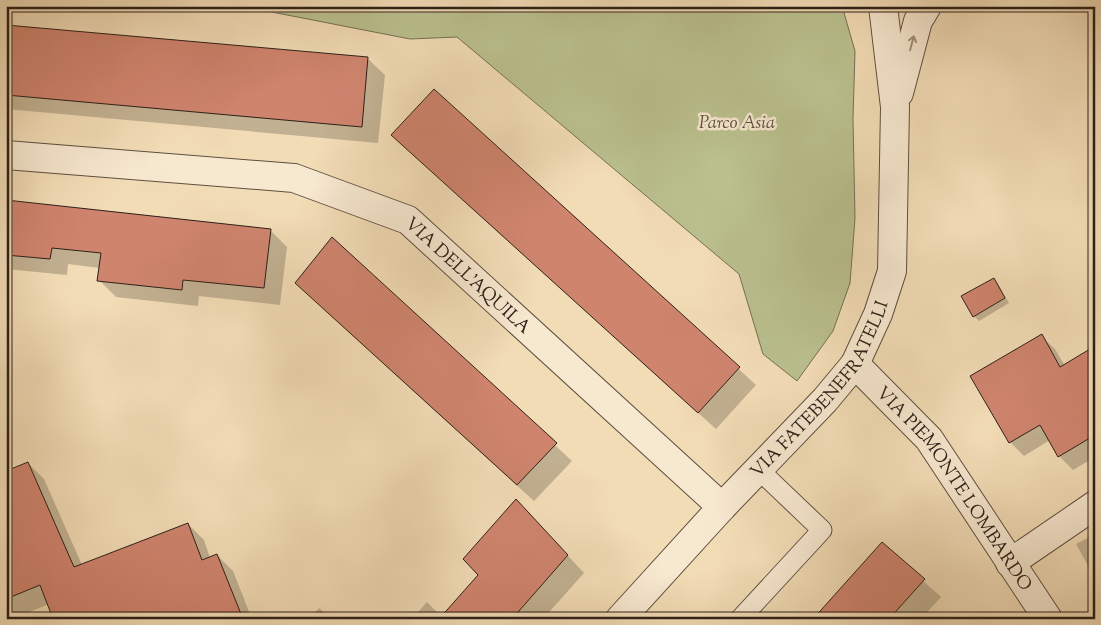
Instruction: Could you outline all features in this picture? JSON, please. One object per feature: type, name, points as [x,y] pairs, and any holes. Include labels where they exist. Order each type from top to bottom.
[{"type":"street","name":"VIA FATEBENEFRATELLI","points":[[620,619],[722,507],[825,400],[855,364],[878,314],[892,271],[896,107],[883,6]]},
{"type":"street","name":"VIA FATEBENEFRATELLI","points":[[896,107],[918,21],[927,6]]},
{"type":"street","name":"VIA DELL'AQUILA","points":[[6,154],[294,178],[408,220],[722,507]]},
{"type":"street","name":"VIA PIEMONTE LOMBARDO","points":[[855,364],[929,440],[1048,619]]},
{"type":"street","points":[[1010,562],[1095,505]]},
{"type":"lane","points":[[740,619],[822,530],[758,469]]},
{"type":"green space","name":"Parco Asia","points":[[241,6],[842,6],[855,51],[853,119],[855,218],[850,283],[833,331],[797,381],[763,354],[739,274],[457,37],[410,39]]},
{"type":"building","points":[[6,25],[368,57],[362,127],[6,95]]},
{"type":"building","points":[[434,89],[740,367],[698,413],[391,135]]},
{"type":"building","points":[[6,200],[271,229],[264,288],[183,280],[182,290],[97,281],[101,253],[52,248],[50,259],[6,255]]},
{"type":"building","points":[[332,237],[557,443],[517,485],[295,283]]},
{"type":"building","points":[[994,278],[1005,298],[973,317],[961,296]]},
{"type":"building","points":[[1042,334],[1060,367],[1095,346],[1095,435],[1058,457],[1040,425],[1009,443],[970,376]]},
{"type":"building","points":[[28,462],[74,567],[188,523],[202,560],[217,554],[243,619],[53,619],[40,585],[6,599],[6,471]]},
{"type":"building","points":[[516,499],[568,555],[512,619],[439,619],[478,575],[463,559]]},
{"type":"building","points":[[882,542],[925,579],[889,619],[813,619]]}]
